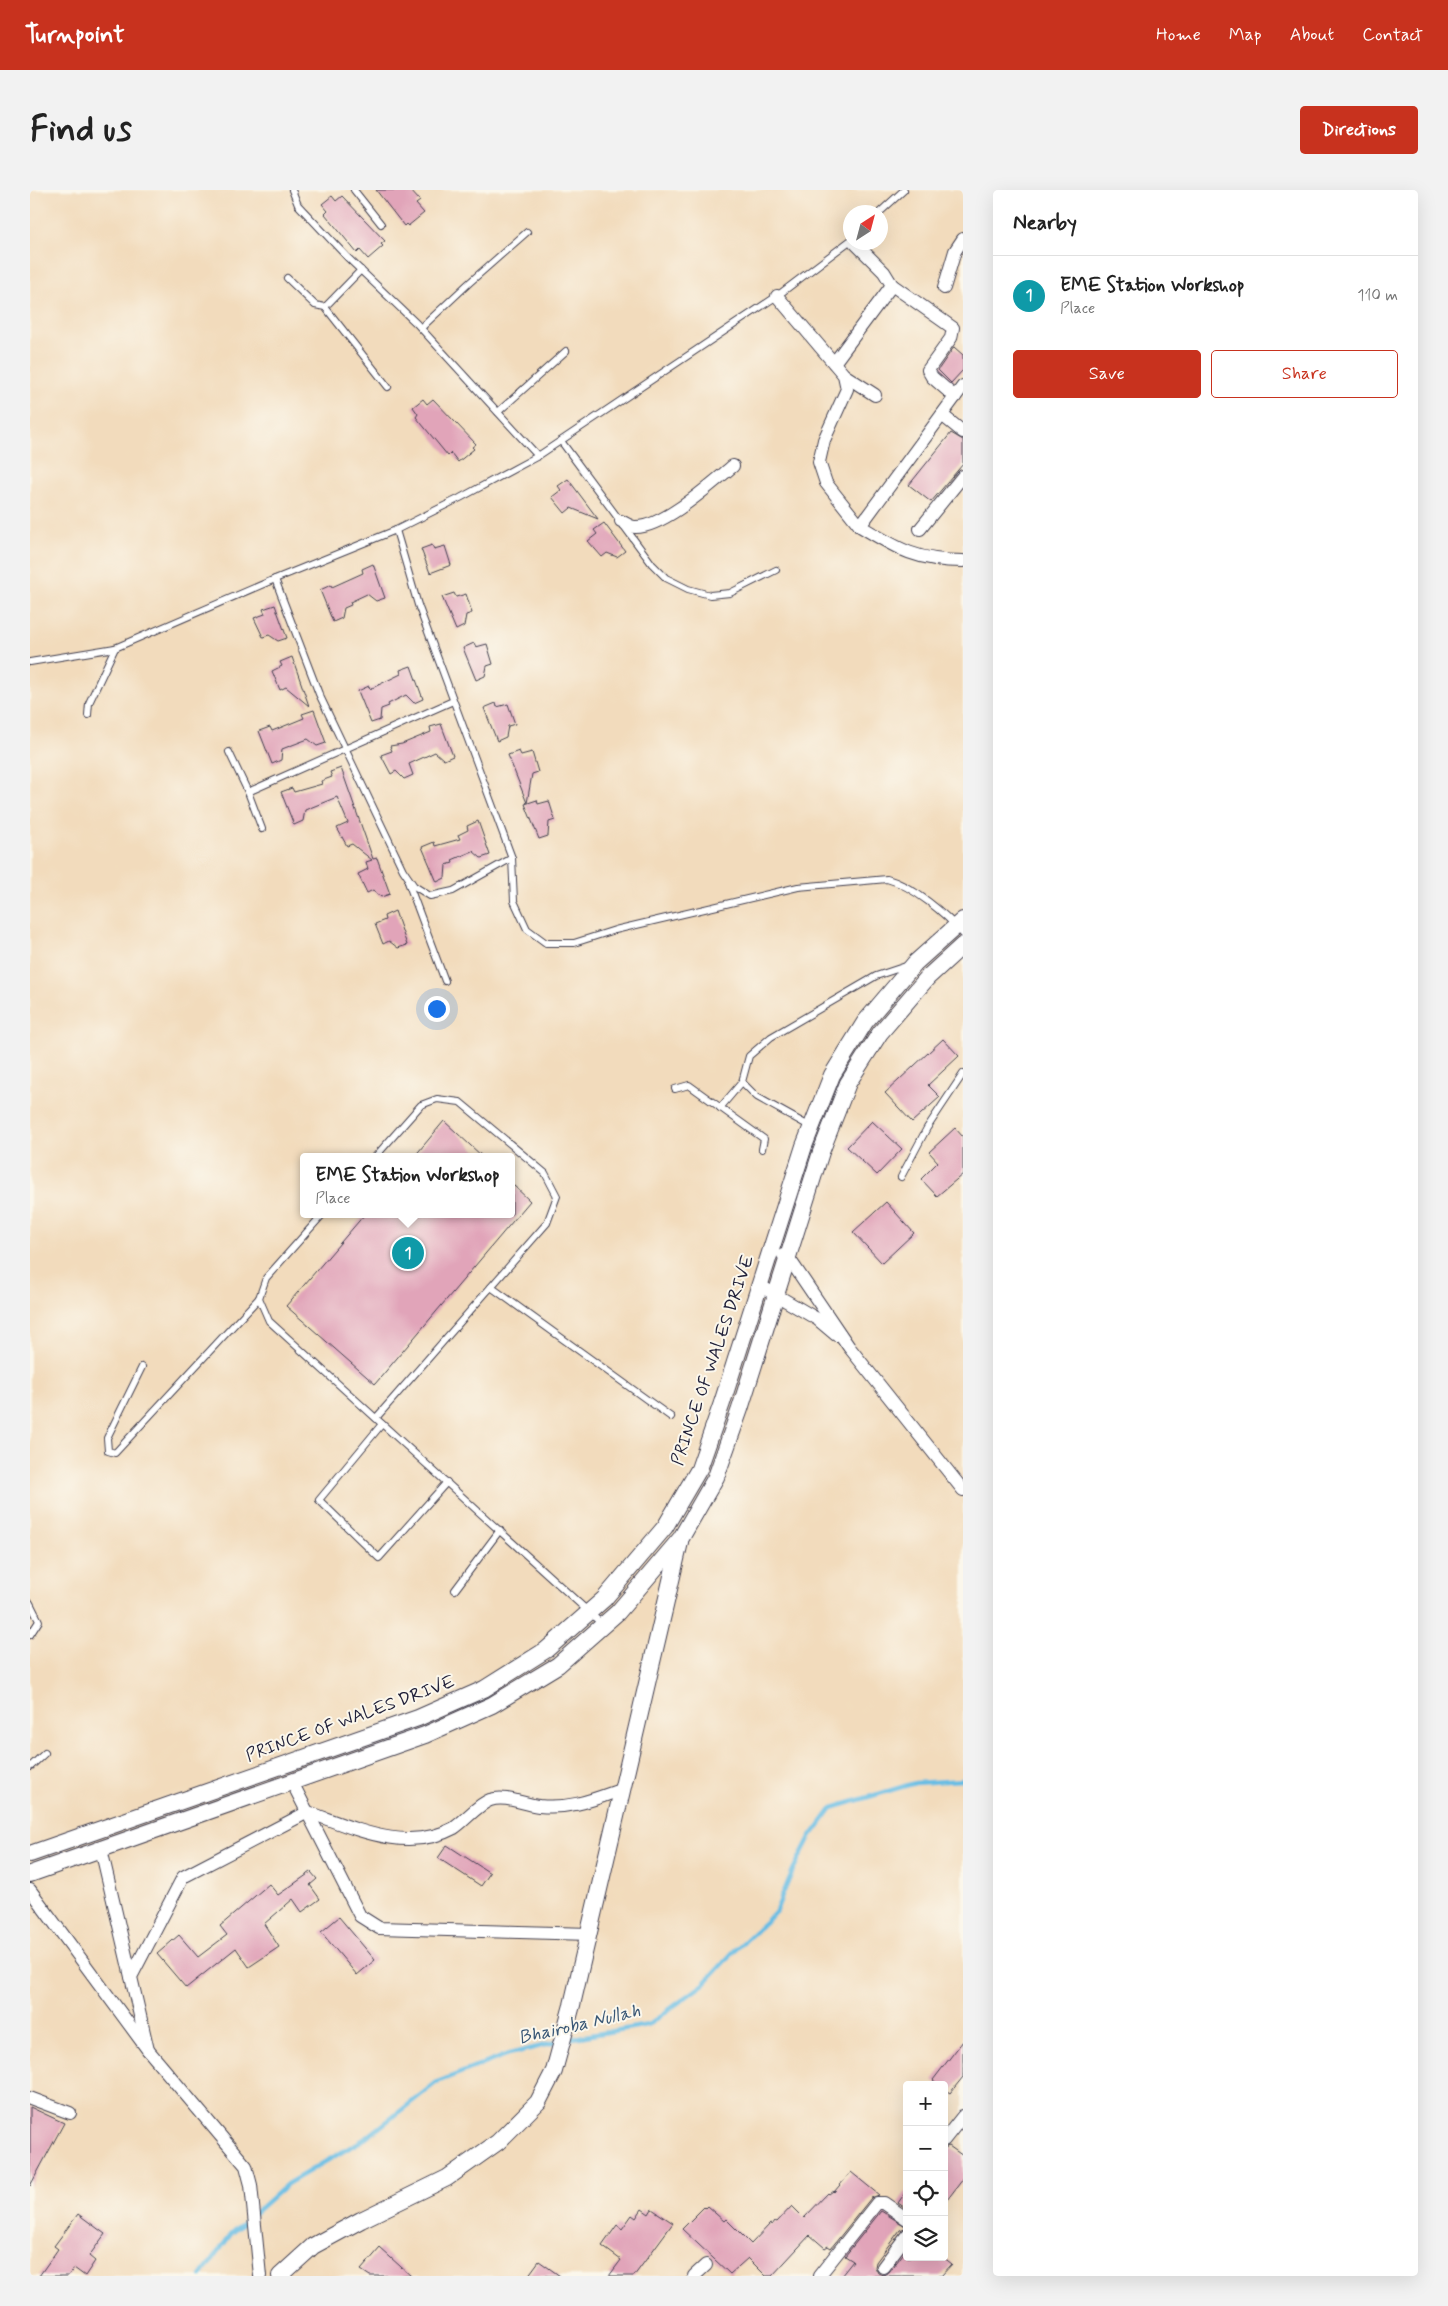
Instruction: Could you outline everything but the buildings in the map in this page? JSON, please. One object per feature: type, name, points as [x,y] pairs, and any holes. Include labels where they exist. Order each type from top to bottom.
[{"type":"street","points":[[944,288],[954,251],[963,239]]},
{"type":"street","points":[[862,250],[884,272],[892,285],[953,328],[951,338],[928,370],[932,377],[955,397]]},
{"type":"street","points":[[834,363],[892,285]]},
{"type":"street","points":[[777,296],[844,375],[875,396]]},
{"type":"street","points":[[844,375],[847,389],[824,440],[819,462],[826,483],[860,526],[896,548],[927,560],[963,561]]},
{"type":"street","points":[[860,526],[963,386]]},
{"type":"street","points":[[942,415],[963,432]]},
{"type":"street","points":[[621,521],[634,528],[656,522],[701,493],[732,466]]},
{"type":"street","points":[[920,529],[963,476]]},
{"type":"street","name":"PRINCE OF WALES DRIVE","points":[[30,1854],[418,1718],[484,1689],[546,1650],[604,1599],[665,1528],[699,1469],[811,1127],[832,1075],[865,1022],[915,963],[961,927]]},
{"type":"street","points":[[30,1874],[425,1735],[492,1705],[558,1665],[618,1612],[681,1538],[716,1477],[777,1294],[821,1152],[848,1083],[880,1033],[928,977],[963,945]]},
{"type":"street","points":[[770,1251],[788,1258],[849,1346],[963,1490]]},
{"type":"street","points":[[759,1285],[817,1319],[849,1346]]},
{"type":"street","points":[[665,1528],[681,1538]]},
{"type":"street","points":[[280,2276],[313,2246],[446,2178],[498,2142],[538,2102],[554,2071],[572,2005],[681,1538]]},
{"type":"street","points":[[292,1782],[360,1916],[380,1928],[590,1934]]},
{"type":"street","points":[[131,1977],[183,1877],[308,1812],[386,1838],[424,1838],[453,1828],[490,1800],[515,1800],[538,1806],[576,1806],[623,1789]]},
{"type":"street","points":[[101,1849],[148,2050]]},
{"type":"street","points":[[30,1890],[148,2050],[246,2166],[260,2276]]},
{"type":"street","points":[[30,2098],[70,2113]]},
{"type":"street","points":[[948,2135],[963,2117]]},
{"type":"street","points":[[819,2276],[877,2203],[884,2203],[903,2216]]},
{"type":"street","points":[[882,2267],[903,2240]]},
{"type":"street","points":[[694,2276],[706,2265]]},
{"type":"lane","points":[[292,190],[298,205],[421,328],[538,456]]},
{"type":"lane","points":[[354,190],[381,224]]},
{"type":"lane","points":[[888,205],[904,190]]},
{"type":"lane","points":[[421,328],[468,283],[527,232]]},
{"type":"lane","points":[[30,662],[115,648],[275,579],[396,530],[460,498],[538,456],[561,441],[777,296],[843,245]]},
{"type":"lane","points":[[325,307],[361,270]]},
{"type":"lane","points":[[287,278],[315,305],[325,307],[388,387]]},
{"type":"lane","points":[[498,412],[566,351]]},
{"type":"lane","points":[[561,441],[652,564],[666,578],[688,589],[710,595],[730,593],[776,570]]},
{"type":"lane","points":[[396,530],[418,606],[512,858],[514,901],[527,929],[546,943],[574,943],[615,930],[798,887],[887,879],[907,886],[961,927]]},
{"type":"lane","points":[[275,579],[319,694],[406,874],[444,981]]},
{"type":"lane","points":[[88,715],[90,703],[115,648]]},
{"type":"lane","points":[[248,792],[452,701]]},
{"type":"lane","points":[[230,752],[262,829]]},
{"type":"lane","points":[[406,874],[414,886],[430,896],[453,891],[512,858]]},
{"type":"lane","points":[[720,1108],[742,1082],[749,1056],[771,1037],[876,976],[915,963]]},
{"type":"lane","points":[[901,1176],[928,1128],[963,1074]]},
{"type":"lane","points":[[742,1082],[756,1097],[811,1127]]},
{"type":"lane","points":[[675,1089],[689,1086],[764,1139],[762,1149]]},
{"type":"lane","points":[[376,1418],[547,1223],[557,1196],[545,1173],[460,1102],[438,1099],[421,1106],[379,1153]]},
{"type":"lane","points":[[142,1367],[107,1438],[108,1451],[116,1453],[258,1298],[266,1278],[319,1218]]},
{"type":"lane","points":[[491,1287],[671,1417]]},
{"type":"lane","points":[[258,1298],[269,1321],[603,1625]]},
{"type":"lane","points":[[382,1424],[319,1500],[379,1558],[447,1482]]},
{"type":"lane","points":[[455,1590],[500,1530]]},
{"type":"lane","points":[[30,1603],[39,1621],[30,1635]]},
{"type":"lane","points":[[30,1767],[45,1752]]},
{"type":"waterway","name":"Bhairoba Nullah","points":[[568,2039],[648,2025],[704,1984],[734,1951],[775,1913],[793,1870],[809,1839],[832,1808],[915,1783],[963,1780]]},
{"type":"waterway","name":"Bhairoba Nullah","points":[[201,2276],[231,2234],[287,2184],[366,2138],[437,2082],[509,2054],[558,2042]]},
{"type":"place","name":"EME Station Workshop","points":[[408,1253]]}]
